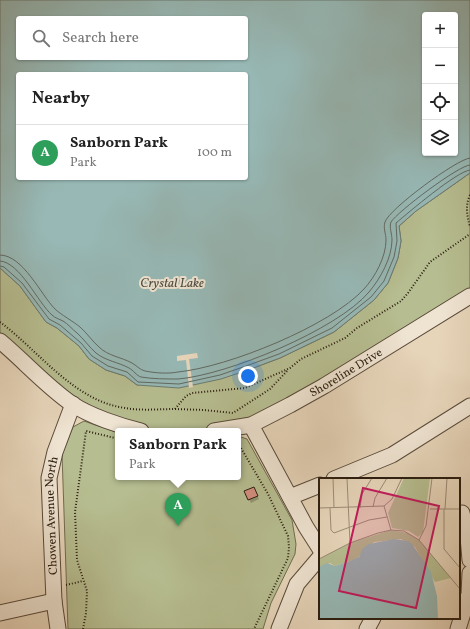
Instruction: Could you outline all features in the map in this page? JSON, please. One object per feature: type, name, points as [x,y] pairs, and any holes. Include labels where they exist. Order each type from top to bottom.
[{"type":"street","name":"Shoreline Drive","points":[[232,428],[251,425],[324,386],[470,296]]},
{"type":"street","points":[[0,341],[50,386],[73,404],[119,425],[130,428]]},
{"type":"street","name":"Chowen Avenue North","points":[[58,629],[54,602],[49,478],[55,452],[73,404]]},
{"type":"street","points":[[337,478],[392,456],[470,406]]},
{"type":"street","points":[[251,425],[319,547]]},
{"type":"street","points":[[290,497],[319,485]]},
{"type":"street","points":[[464,513],[470,560]]},
{"type":"street","points":[[279,629],[297,584],[319,558]]},
{"type":"street","points":[[458,629],[469,594],[470,573]]},
{"type":"street","points":[[0,614],[54,602]]},
{"type":"street","points":[[367,629],[372,619]]},
{"type":"path","points":[[470,195],[466,204],[466,212],[470,227]]},
{"type":"path","points":[[0,322],[73,384],[98,400],[127,408],[204,410],[233,414],[270,389],[301,359],[345,338],[357,328],[401,301],[430,262],[470,234]]},
{"type":"path","points":[[175,409],[186,396],[192,392],[245,388],[290,368]]},
{"type":"path","points":[[84,629],[87,601],[86,591],[77,560],[75,512],[86,431],[115,438]]},
{"type":"path","points":[[241,448],[277,512],[288,536],[289,547],[288,558],[254,629]]},
{"type":"path","points":[[63,586],[83,581]]},
{"type":"green space","points":[[470,173],[470,296],[290,405],[223,428],[133,428],[73,404],[0,341],[0,268],[20,286],[46,322],[57,328],[79,346],[89,359],[106,370],[125,376],[137,385],[248,370],[280,358],[334,332],[374,300],[388,283],[398,258],[401,241],[399,226],[416,211]]},
{"type":"green space","points":[[84,421],[115,432],[115,480],[241,480],[241,437],[247,439],[292,520],[296,544],[295,554],[271,603],[263,629],[68,629],[62,454],[73,427]]},
{"type":"water","name":"Crystal Lake","points":[[0,0],[470,0],[470,173],[416,211],[399,226],[401,241],[398,258],[388,283],[374,300],[334,332],[280,358],[248,370],[221,379],[179,388],[137,385],[125,376],[106,370],[89,359],[79,346],[57,328],[46,322],[20,286],[0,268]]},
{"type":"pier","points":[[197,353],[198,358],[189,359],[193,387],[189,388],[186,360],[177,361],[177,356]]},
{"type":"building","points":[[254,487],[258,496],[248,500],[244,491]]},
{"type":"place","name":"Sanborn Park","points":[[178,526]]}]
